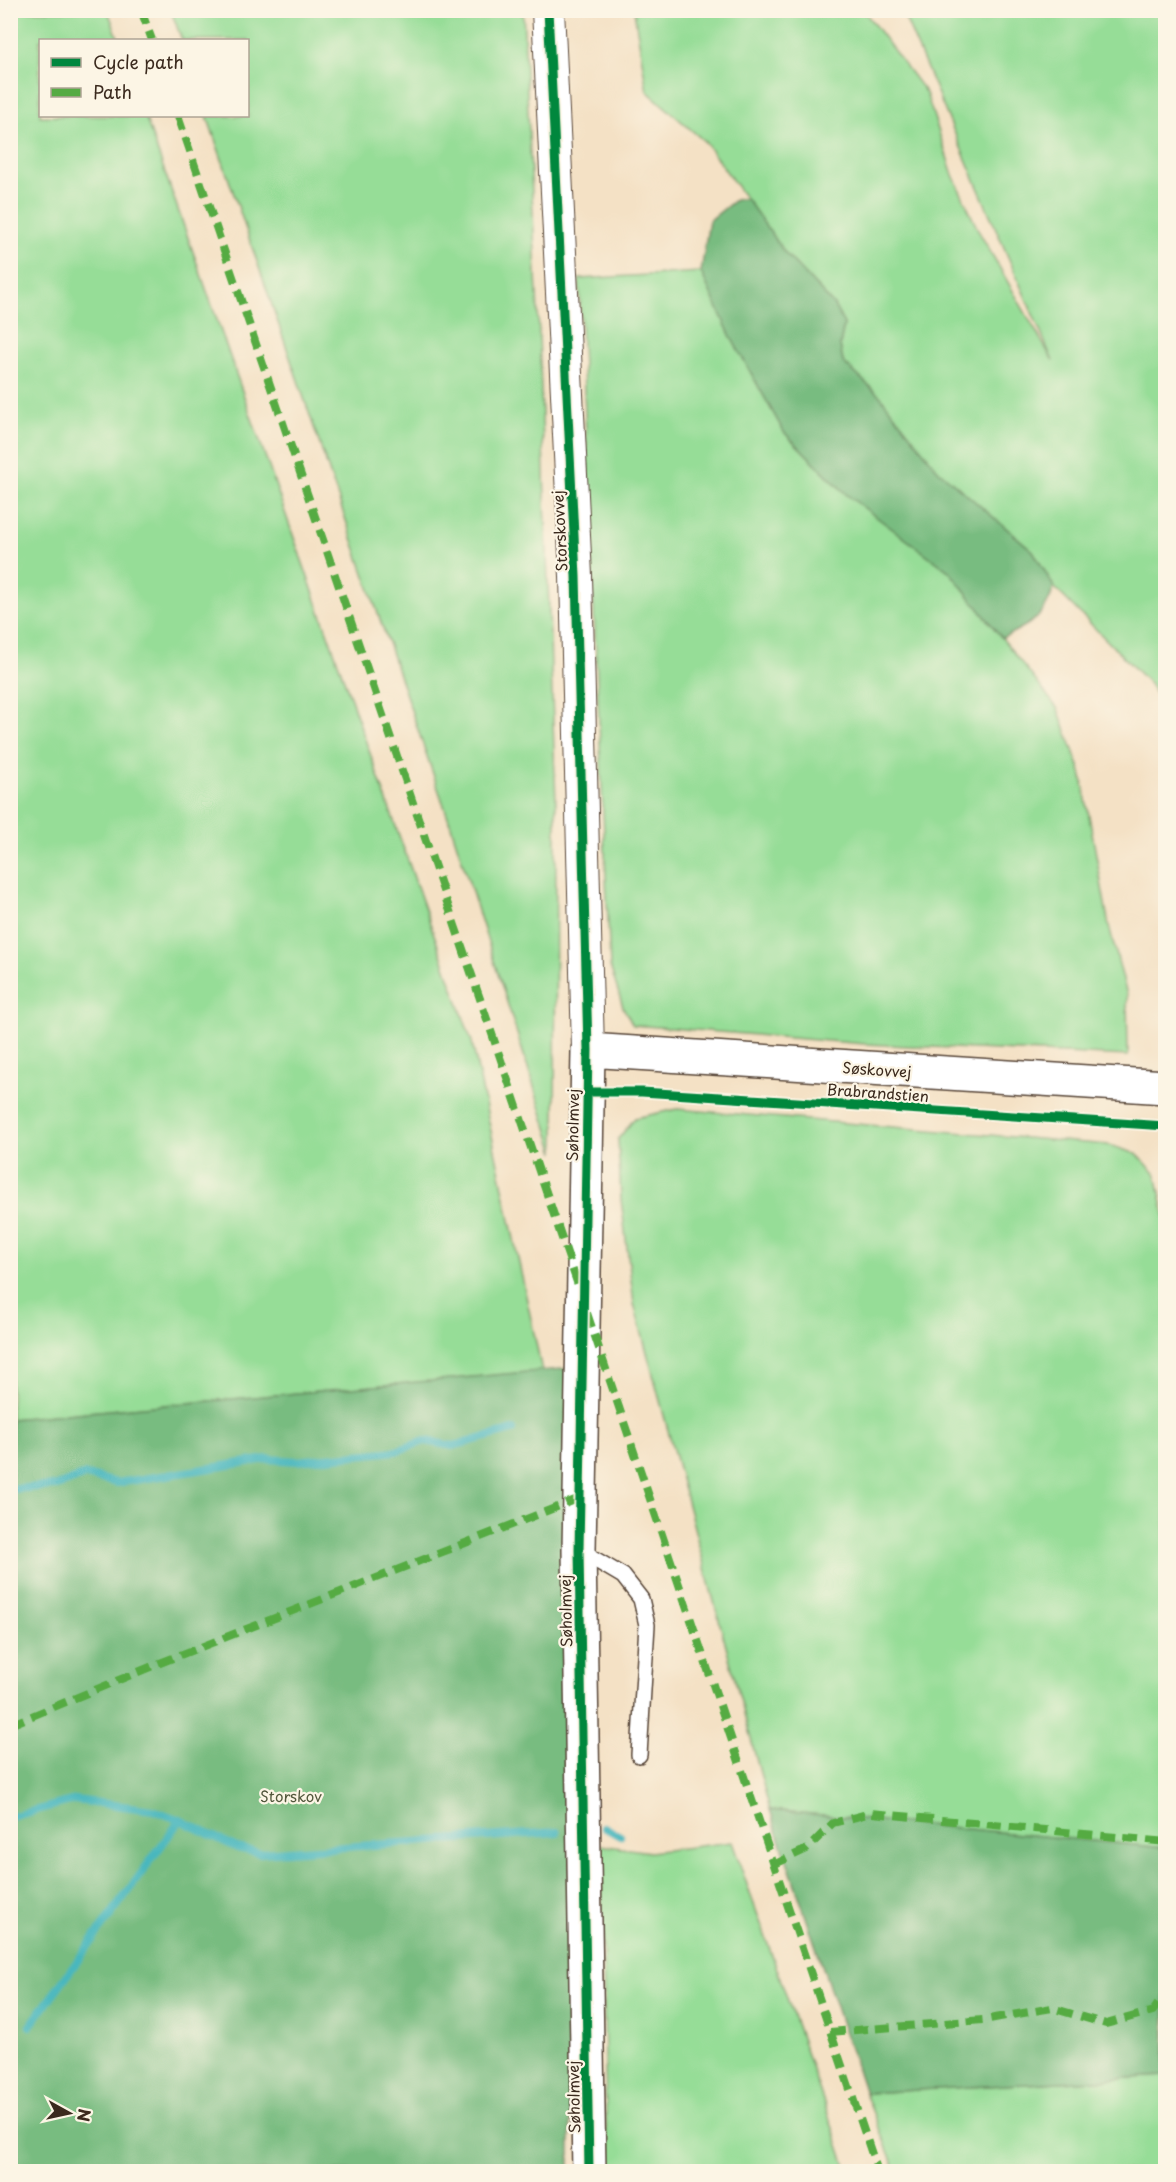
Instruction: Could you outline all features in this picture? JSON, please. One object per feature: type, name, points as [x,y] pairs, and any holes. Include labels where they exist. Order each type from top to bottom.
[{"type":"street","name":"Storskovvej","points":[[548,10],[576,576],[588,1050]]},
{"type":"street","name":"Søskovvej","points":[[588,1050],[1166,1087]]},
{"type":"street","name":"Søholmvej","points":[[588,1050],[579,1550],[589,2172]]},
{"type":"lane","points":[[579,1550],[623,1576],[641,1599],[647,1625],[639,1755]]},
{"type":"green space","points":[[11,11],[108,11],[119,39],[39,39],[39,117],[145,117],[472,1042],[542,1371],[11,1419]]},
{"type":"green space","points":[[171,11],[523,11],[539,334],[556,803],[555,1153],[451,826],[207,117],[249,117],[249,39],[182,39]]},
{"type":"green space","points":[[634,11],[864,11],[926,93],[953,175],[978,230],[1053,361],[902,11],[1165,11],[1165,711],[1150,684],[1054,587],[1033,551],[938,470],[880,396],[843,362],[840,345],[844,324],[833,304],[785,253],[705,142],[647,91]]},
{"type":"green space","points":[[746,198],[785,253],[833,304],[844,324],[840,345],[843,362],[880,396],[938,470],[1033,551],[1054,587],[1046,607],[1035,620],[1002,638],[950,572],[847,495],[784,432],[732,339],[701,272],[709,221],[735,200]]},
{"type":"green space","points":[[701,272],[732,339],[784,432],[847,495],[950,572],[1058,709],[1081,772],[1109,926],[1127,995],[1128,1056],[865,1044],[633,1025],[623,1007],[610,966],[579,279]]},
{"type":"green space","points":[[677,1109],[1109,1145],[1137,1154],[1156,1174],[1166,1221],[1165,1848],[770,1810],[634,1304],[621,1199],[618,1139],[635,1118]]},
{"type":"green space","name":"Storskov","points":[[572,1368],[570,2171],[11,2172],[11,1419]]},
{"type":"green space","points":[[770,1810],[1165,1848],[1165,2076],[865,2093]]},
{"type":"green space","points":[[732,1842],[848,2171],[607,2171],[601,1845],[650,1852]]},
{"type":"green space","points":[[1165,2076],[1165,2171],[896,2171],[865,2093]]},
{"type":"waterway","points":[[10,1489],[57,1486],[85,1475],[117,1483],[267,1459],[297,1461],[396,1451],[425,1441],[453,1446],[513,1430]]},
{"type":"waterway","points":[[10,1817],[75,1800],[153,1810],[180,1820],[237,1848],[260,1853],[557,1832]]},
{"type":"waterway","points":[[30,2026],[180,1820]]},
{"type":"waterway","points":[[604,1827],[620,1836]]},
{"type":"marked path","points":[[141,10],[152,39]]},
{"type":"marked path","points":[[178,117],[580,1291]]},
{"type":"marked path","points":[[587,1313],[878,2172]]},
{"type":"marked path","points":[[10,1725],[160,1663],[580,1498]]},
{"type":"marked path","points":[[773,1865],[807,1849],[833,1823],[871,1813],[1166,1842]]},
{"type":"marked path","points":[[830,2032],[983,2020],[1052,2008],[1106,2024],[1153,2011],[1166,1993]]},
{"type":"cycle path","points":[[548,10],[576,576],[588,1050],[579,1550],[589,2172]]},
{"type":"cycle path","name":"Brabrandstien","points":[[588,1092],[642,1092],[1166,1126]]}]
